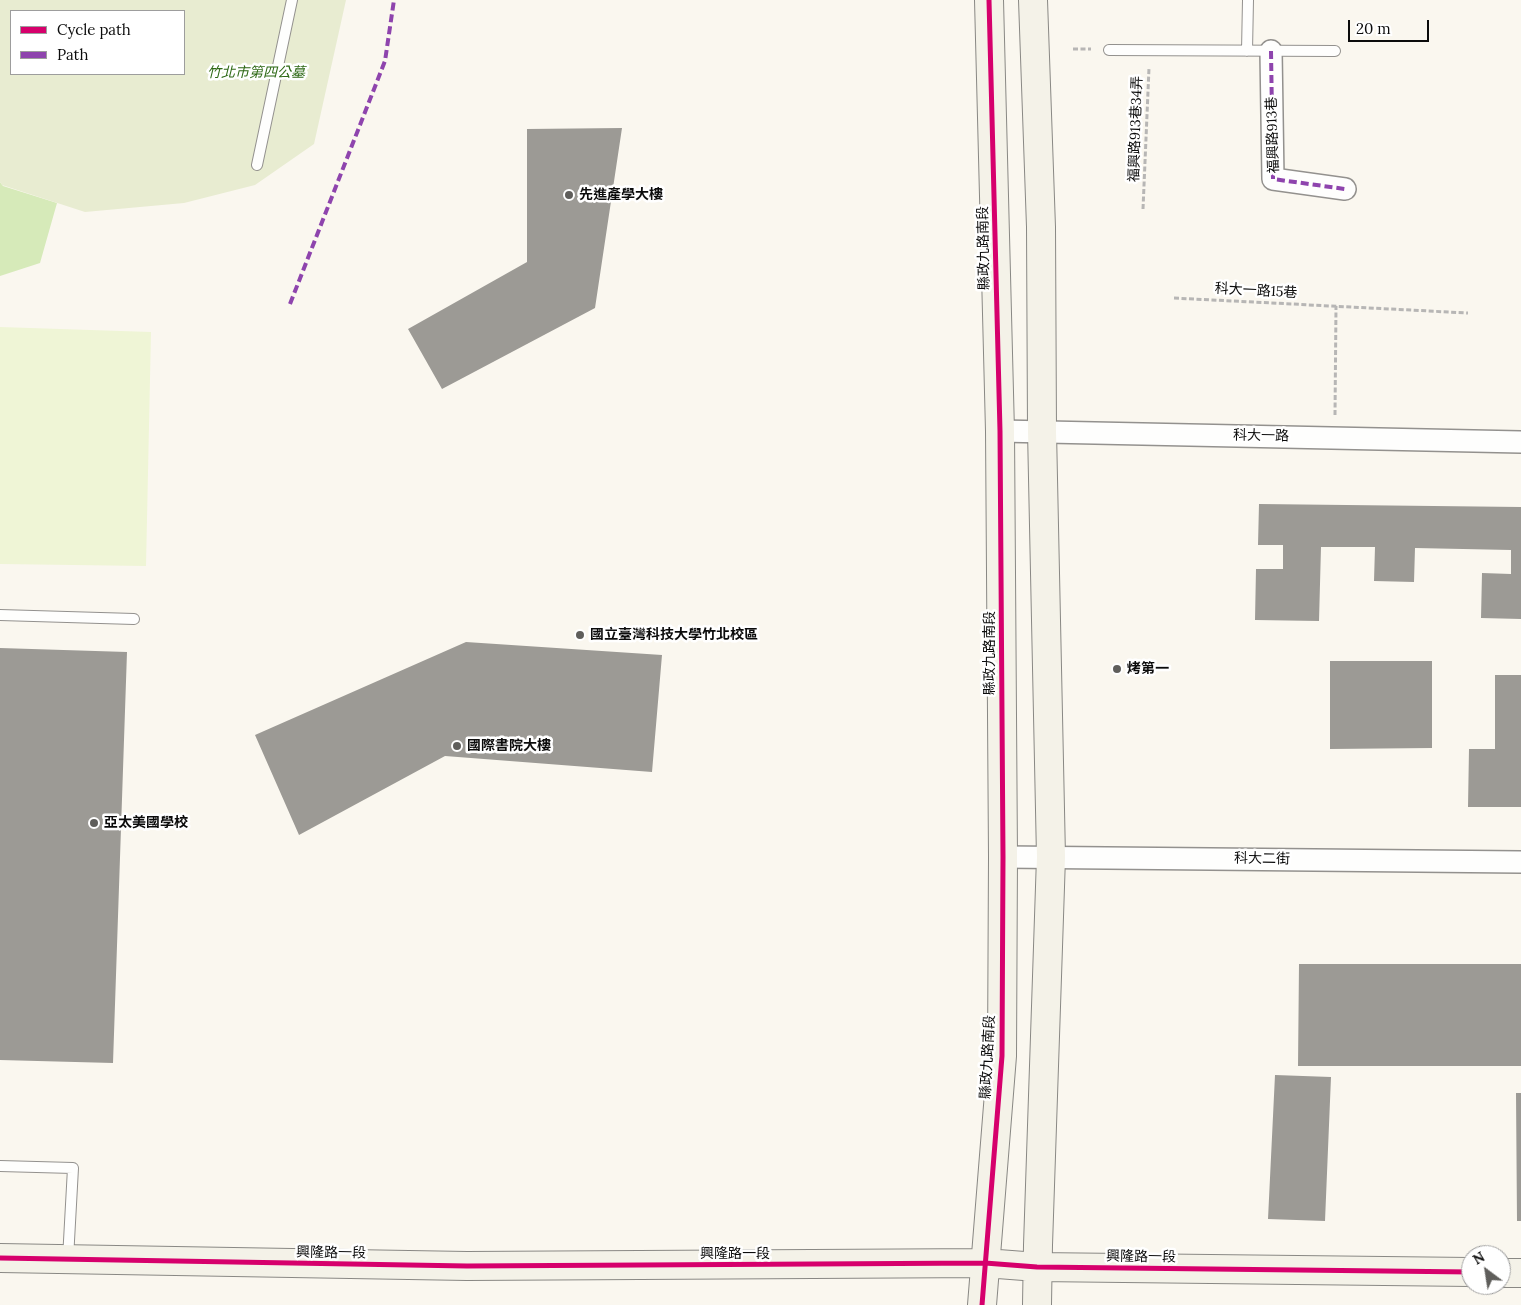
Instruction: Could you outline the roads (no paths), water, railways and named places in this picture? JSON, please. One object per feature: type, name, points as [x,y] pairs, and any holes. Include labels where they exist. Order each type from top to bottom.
[{"type":"street","name":"縣政九路南段","points":[[982,1305],[1002,1056],[1003,857],[1000,431],[989,0]]},
{"type":"street","points":[[1033,0],[1041,227],[1042,431],[1051,857],[1037,1305]]},
{"type":"street","name":"福興路913巷","points":[[1271,51],[1272,179],[1345,189]]},
{"type":"street","name":"科大一路","points":[[1000,431],[1521,442]]},
{"type":"street","name":"科大二街","points":[[1003,857],[1521,862]]},
{"type":"street","name":"興隆路一段","points":[[0,1258],[467,1266],[985,1263],[1037,1266],[1461,1272]]},
{"type":"lane","points":[[257,165],[292,0]]},
{"type":"lane","points":[[1247,50],[1248,0]]},
{"type":"lane","points":[[1110,50],[1335,51]]},
{"type":"lane","points":[[0,615],[134,619]]},
{"type":"lane","points":[[0,1166],[73,1168],[68,1259]]},
{"type":"place","name":"先進產學大樓","points":[[569,195]]},
{"type":"place","name":"國立臺灣科技大學竹北校區","points":[[580,635]]},
{"type":"place","name":"烤第一","points":[[1117,669]]},
{"type":"place","name":"國際書院大樓","points":[[457,746]]},
{"type":"place","name":"亞太美國學校","points":[[94,823]]},
{"type":"park label","name":"竹北市第四公墓","points":[[256,73]]}]
